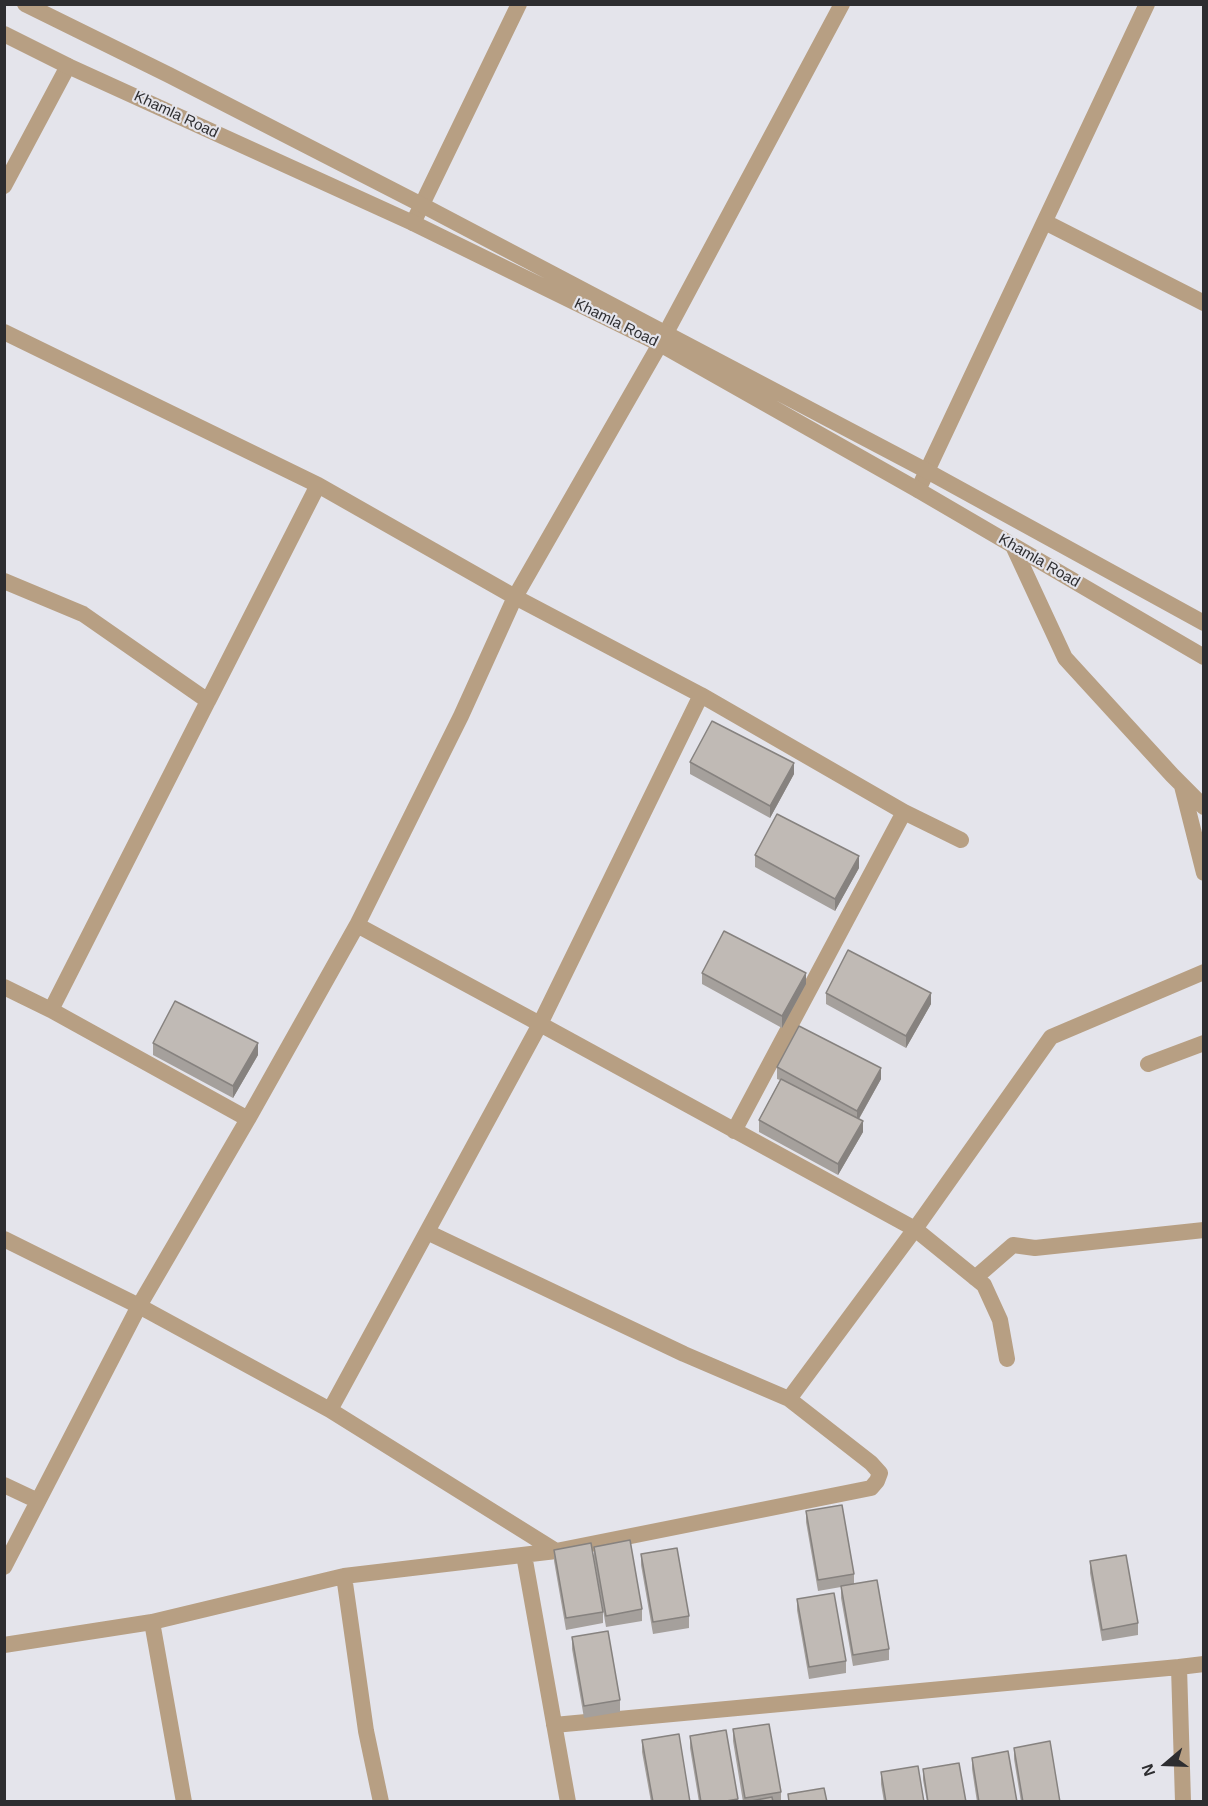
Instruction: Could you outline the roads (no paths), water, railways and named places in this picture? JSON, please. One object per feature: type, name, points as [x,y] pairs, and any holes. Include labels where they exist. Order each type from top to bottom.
[{"type":"street","name":"Khamla Road","points":[[25,4],[422,205],[662,338],[1203,657]]},
{"type":"street","points":[[413,224],[519,4]]},
{"type":"street","points":[[4,1567],[139,1306],[357,925],[461,716],[515,597],[662,338],[842,4]]},
{"type":"street","points":[[918,490],[1148,4]]},
{"type":"street","name":"Khamla Road","points":[[4,34],[68,66],[662,338],[927,471],[1203,623]]},
{"type":"street","points":[[4,186],[68,66]]},
{"type":"street","points":[[1045,222],[1203,303]]},
{"type":"street","points":[[4,332],[318,485],[515,597],[701,695],[904,812],[961,840]]},
{"type":"street","points":[[51,1010],[318,485]]},
{"type":"street","points":[[1013,546],[1065,658],[1203,807]]},
{"type":"street","points":[[4,581],[83,614],[208,702]]},
{"type":"street","points":[[330,1410],[540,1024],[701,695]]},
{"type":"street","points":[[1182,786],[1203,873]]},
{"type":"street","points":[[734,1131],[904,812]]},
{"type":"street","points":[[357,925],[915,1229],[984,1285],[1000,1320],[1007,1359]]},
{"type":"street","points":[[789,1399],[915,1229],[1051,1037],[1203,972]]},
{"type":"street","points":[[4,987],[51,1010],[248,1119]]},
{"type":"street","points":[[1148,1064],[1203,1043]]},
{"type":"street","points":[[975,1278],[1013,1245],[1035,1248],[1203,1230]]},
{"type":"street","points":[[4,1645],[152,1622],[344,1576],[556,1551],[871,1488],[877,1481],[880,1473],[871,1463],[789,1399],[673,1348],[427,1232]]},
{"type":"street","points":[[4,1239],[139,1306],[330,1410],[556,1551]]},
{"type":"street","points":[[4,1485],[39,1501]]},
{"type":"street","points":[[524,1555],[566,1801]]},
{"type":"street","points":[[344,1576],[366,1731],[381,1802]]},
{"type":"street","points":[[152,1622],[184,1802]]},
{"type":"street","points":[[554,1725],[1203,1664]]},
{"type":"street","points":[[1179,1667],[1183,1802]]}]
